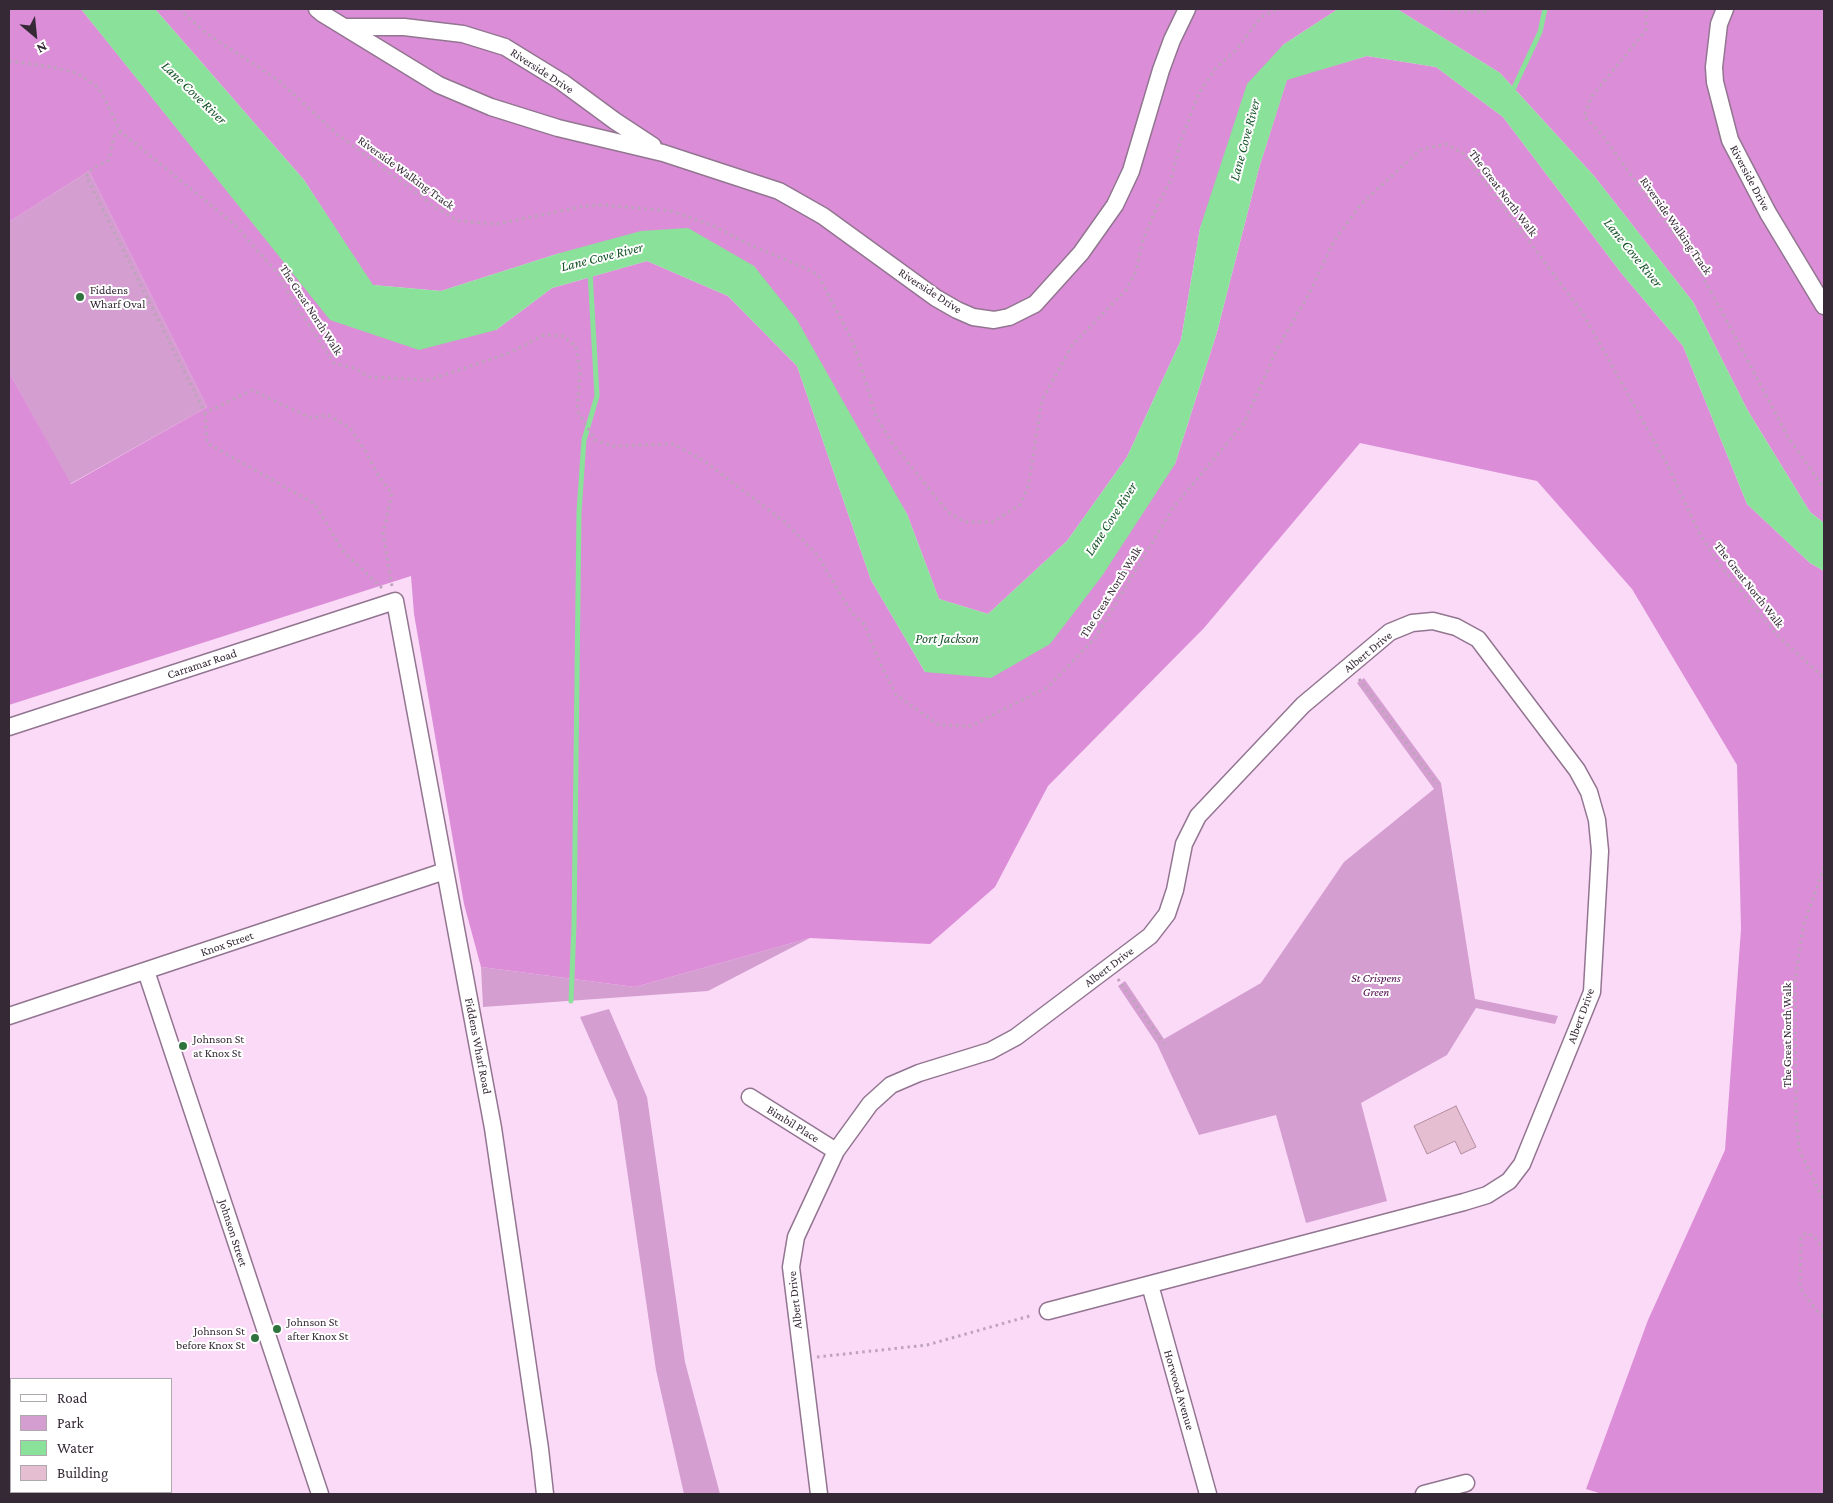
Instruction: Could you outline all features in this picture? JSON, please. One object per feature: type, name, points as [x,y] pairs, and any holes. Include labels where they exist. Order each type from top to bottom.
[{"type":"street","name":"Riverside Drive","points":[[317,9],[322,14],[439,85],[491,107],[558,128],[663,152],[779,191],[823,216],[936,298],[973,317],[994,320],[1009,317],[1035,304],[1081,253],[1115,205],[1131,171],[1172,40],[1187,9]]},
{"type":"street","name":"Riverside Drive","points":[[1725,9],[1719,24],[1714,67],[1715,82],[1730,140],[1768,213],[1824,306]]},
{"type":"street","name":"Riverside Drive","points":[[346,27],[404,27],[453,32],[505,47],[562,82],[615,121],[663,152]]},
{"type":"street","name":"Carramar Road","points":[[9,727],[395,601]]},
{"type":"street","name":"Fiddens Wharf Road","points":[[395,601],[493,1128],[545,1494]]},
{"type":"street","name":"Albert Drive","points":[[819,1494],[791,1267],[796,1237],[836,1151],[870,1104],[891,1085],[919,1073],[990,1051],[1016,1037],[1150,936],[1167,914],[1175,890],[1184,844],[1198,816],[1302,705],[1390,632],[1412,623],[1433,620],[1456,627],[1478,639],[1577,770],[1589,792],[1597,820],[1599,843],[1592,992],[1522,1164],[1509,1181],[1487,1195],[1048,1311]]},
{"type":"street","name":"Knox Street","points":[[9,1016],[445,871]]},
{"type":"street","name":"Johnson Street","points":[[146,971],[320,1494]]},
{"type":"street","name":"Bimbil Place","points":[[750,1098],[836,1151]]},
{"type":"street","name":"Horwood Avenue","points":[[1150,1285],[1208,1494]]},
{"type":"street","points":[[1424,1494],[1466,1483]]},
{"type":"path","name":"Riverside Walking Track","points":[[179,9],[206,33],[278,80],[337,134],[438,209],[459,221],[497,224],[585,206],[604,205],[671,211],[714,226],[748,244],[818,275],[854,344],[876,416],[892,443],[942,505],[948,512],[964,522],[992,522],[1020,505],[1028,487],[1042,400],[1073,344],[1126,290],[1136,271],[1143,240],[1155,210],[1171,180],[1180,143],[1199,92],[1215,69],[1235,51],[1261,17],[1278,9]]},
{"type":"path","points":[[1445,9],[1455,12],[1484,12],[1490,9]]},
{"type":"path","name":"Riverside Walking Track","points":[[1646,9],[1646,30],[1592,96],[1584,116],[1602,136],[1695,263],[1788,437],[1824,488]]},
{"type":"path","name":"The Great North Walk","points":[[9,61],[78,73],[99,88],[121,132],[234,224],[281,277],[287,291],[334,364],[357,369],[368,377],[429,380],[509,353],[544,335],[563,336],[576,346],[580,373],[577,410],[595,440],[613,446],[673,444],[703,460],[786,523],[818,556],[851,612],[865,625],[877,656],[896,695],[938,725],[970,726],[1048,687],[1095,638],[1173,508],[1244,422],[1278,347],[1309,294],[1334,241],[1362,204],[1420,150],[1446,144],[1463,153],[1582,312],[1668,466],[1699,533],[1720,565],[1778,636],[1824,678]]},
{"type":"path","points":[[121,132],[114,136],[109,160],[93,168],[86,176],[205,413],[208,443],[315,504],[342,550],[395,601]]},
{"type":"path","points":[[205,413],[252,390],[310,418],[328,415],[350,428],[366,452],[379,477],[392,493],[383,534],[395,601]]},
{"type":"path","points":[[1350,666],[1437,784]]},
{"type":"path","name":"The Great North Walk","points":[[1824,867],[1803,927],[1795,982],[1796,1113],[1799,1149],[1824,1201]]},
{"type":"path","points":[[1109,967],[1164,1044]]},
{"type":"path","points":[[1824,1250],[1814,1236],[1806,1233],[1801,1237],[1800,1288],[1816,1310],[1824,1317]]},
{"type":"path","points":[[802,1359],[927,1344],[1048,1311]]},
{"type":"green space","name":"Fiddens Wharf Oval","points":[[89,171],[207,407],[70,484],[9,372],[9,222]]},
{"type":"green space","name":"St Crispens Green","points":[[1364,678],[1441,783],[1475,999],[1558,1016],[1555,1024],[1476,1008],[1447,1055],[1361,1103],[1387,1201],[1306,1223],[1276,1115],[1199,1135],[1157,1044],[1118,986],[1125,981],[1164,1039],[1261,983],[1344,862],[1434,789],[1357,683]]},
{"type":"green space","points":[[810,938],[708,991],[483,1007],[481,967],[635,987]]},
{"type":"green space","points":[[609,1009],[647,1097],[685,1362],[720,1494],[684,1494],[656,1370],[617,1101],[580,1017]]},
{"type":"shaded area","points":[[9,9],[81,9],[331,320],[496,330],[552,288],[647,261],[728,296],[797,366],[871,580],[925,672],[1175,464],[1217,332],[1259,168],[1287,79],[1367,56],[1436,67],[1503,117],[1622,274],[1683,346],[1747,504],[1810,563],[1824,571],[1824,1494],[1602,1494],[1586,1489],[1648,1320],[1725,1150],[1741,929],[1737,765],[1632,589],[1537,481],[1360,443],[1204,628],[1048,786],[995,887],[930,944],[810,938],[635,987],[481,967],[464,904],[414,614],[411,576],[9,705],[9,372],[71,484],[207,407],[89,171],[9,222]]},
{"type":"shaded area","points":[[155,9],[1338,9],[1283,45],[1200,228],[1181,340],[1127,457],[1067,541],[988,614],[939,599],[907,514],[754,266],[560,253],[441,291],[372,285],[304,180]]},
{"type":"shaded area","points":[[1397,9],[1824,9],[1824,523],[1810,512],[1748,411],[1693,302],[1594,176],[1500,73]]},
{"type":"water","name":"Port Jackson","points":[[81,9],[155,9],[304,180],[373,285],[441,291],[560,253],[641,231],[688,228],[754,266],[797,320],[907,514],[939,599],[988,614],[1067,541],[1127,457],[1181,340],[1200,228],[1247,84],[1283,45],[1338,9],[1397,9],[1500,73],[1594,176],[1693,302],[1748,411],[1810,512],[1824,523],[1824,571],[1810,563],[1747,504],[1683,346],[1622,274],[1503,117],[1436,67],[1367,56],[1287,80],[1259,168],[1217,332],[1175,464],[1102,576],[1050,644],[991,678],[925,672],[871,580],[797,366],[728,296],[647,261],[552,288],[496,330],[419,350],[330,320]]},
{"type":"building","points":[[1456,1106],[1476,1147],[1461,1154],[1455,1141],[1427,1154],[1414,1126]]},
{"type":"waterway","points":[[1511,94],[1540,32],[1545,9]]},
{"type":"waterway","name":"Lane Cove River","points":[[571,1001],[574,926],[579,512],[584,440],[597,396],[590,271]]},
{"type":"place","name":"Fiddens Wharf Oval","points":[[80,297]]},
{"type":"place","name":"Johnson St at Knox St","points":[[183,1046]]},
{"type":"place","name":"Johnson St after Knox St","points":[[277,1329]]},
{"type":"place","name":"Johnson St before Knox St","points":[[255,1338]]}]
